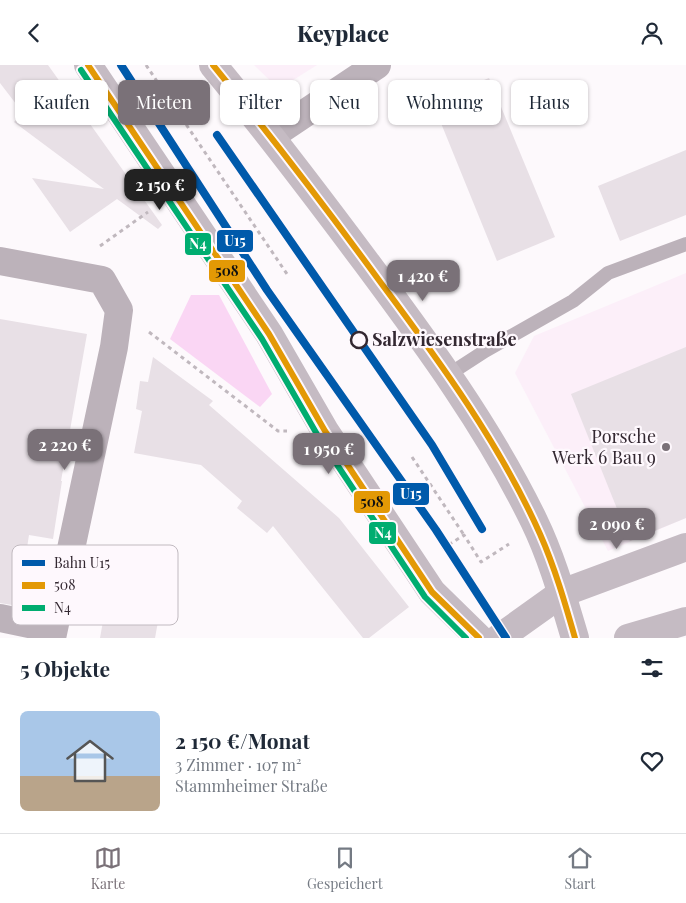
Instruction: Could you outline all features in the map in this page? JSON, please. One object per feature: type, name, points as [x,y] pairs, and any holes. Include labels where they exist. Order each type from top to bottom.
[{"type":"street","points":[[88,65],[269,334],[325,431],[432,591],[479,638]]},
{"type":"street","points":[[213,65],[271,136],[448,375],[492,444],[528,508],[555,571],[575,638]]},
{"type":"street","points":[[271,136],[377,65]]},
{"type":"street","points":[[0,261],[102,280],[119,310],[112,356],[72,545]]},
{"type":"street","points":[[498,638],[562,593],[686,547]]},
{"type":"street","points":[[628,638],[686,621]]},
{"type":"street","points":[[25,625],[53,633]]},
{"type":"lane","points":[[448,375],[485,351],[573,301],[608,273],[686,244]]},
{"type":"path","points":[[146,65],[289,277]]},
{"type":"path","points":[[89,278],[94,250],[174,194]]},
{"type":"path","points":[[145,330],[278,431],[325,431]]},
{"type":"path","points":[[412,457],[481,562],[513,542]]},
{"type":"path","points":[[438,551],[464,535]]},
{"type":"shaded area","points":[[254,65],[317,65],[293,80],[270,80]]},
{"type":"shaded area","points":[[686,273],[686,518],[608,551],[515,373],[534,336]]},
{"type":"shaded area","points":[[191,295],[219,295],[272,394],[260,407],[170,339]]},
{"type":"building","points":[[0,65],[48,65],[59,80],[15,80],[15,103],[0,83]]},
{"type":"building","points":[[501,107],[555,237],[497,261],[442,125],[501,125]]},
{"type":"building","points":[[18,125],[91,125],[162,225],[158,229],[117,199],[70,232],[32,178],[104,189]]},
{"type":"building","points":[[686,150],[686,215],[620,241],[598,186]]},
{"type":"building","points":[[0,319],[87,334],[61,481],[53,539],[29,535],[27,545],[12,545],[12,605],[0,603]]},
{"type":"building","points":[[686,347],[686,518],[630,541],[571,394]]},
{"type":"building","points":[[153,357],[213,401],[209,405],[339,518],[409,607],[369,638],[363,638],[273,526],[267,533],[237,508],[242,501],[201,465],[134,453],[142,411],[136,409],[140,381],[148,382]]},
{"type":"building","points":[[102,625],[157,625],[155,638],[100,638]]},
{"type":"rail line","name":"U15","points":[[121,65],[267,290],[436,530],[506,638]]},
{"type":"rail line","name":"U15","points":[[217,135],[432,445],[482,529]]},
{"type":"transit line","name":"508","points":[[88,65],[269,334],[325,431],[432,592],[479,638]]},
{"type":"transit line","name":"508","points":[[213,65],[361,255],[468,404],[507,468],[540,534],[555,573],[575,638]]},
{"type":"transit line","name":"N4","points":[[81,70],[262,339],[318,436],[425,597],[466,638]]},
{"type":"place","name":"Salzwiesenstraße","points":[[359,340]]},
{"type":"place","name":"Porsche Werk 6 Bau 9","points":[[666,447]]}]
